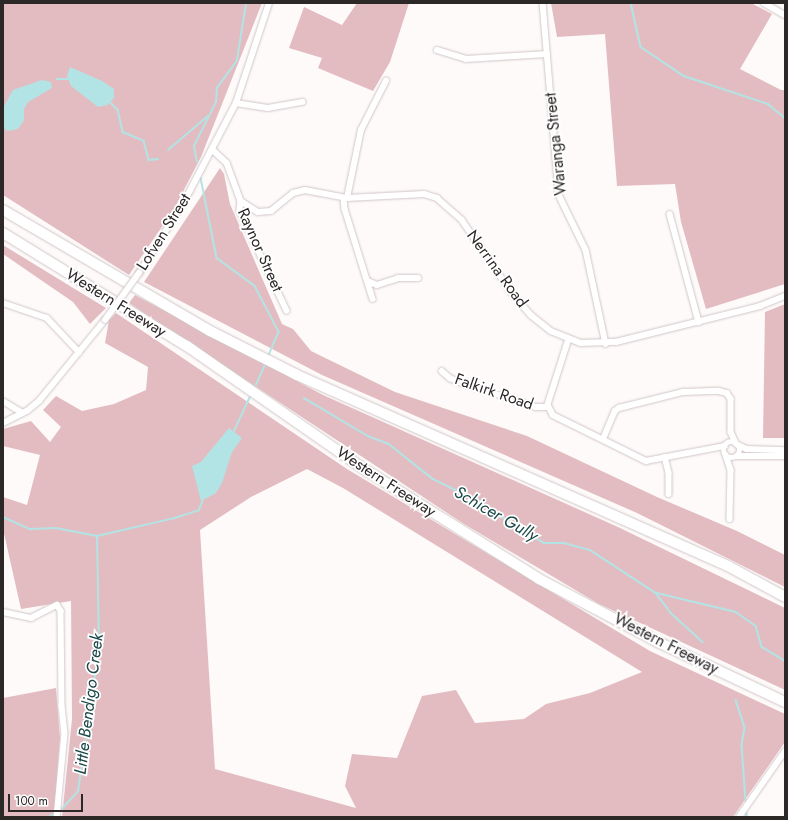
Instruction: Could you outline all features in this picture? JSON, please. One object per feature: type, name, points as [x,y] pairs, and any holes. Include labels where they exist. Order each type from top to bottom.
[{"type":"highway","name":"Western Freeway","points":[[3,210],[210,331],[297,375],[728,566],[785,597]]},
{"type":"highway","name":"Western Freeway","points":[[3,233],[187,346],[367,471],[539,579],[658,642],[785,702]]},
{"type":"street","name":"Lofven Street","points":[[3,423],[23,413],[39,401],[104,320],[139,273],[184,202],[213,150],[236,103],[269,3]]},
{"type":"street","name":"Waranga Street","points":[[543,3],[559,195],[586,250],[604,344]]},
{"type":"street","points":[[764,3],[785,15]]},
{"type":"street","points":[[437,50],[466,59],[547,54]]},
{"type":"street","points":[[373,299],[345,208],[345,198],[360,130],[386,81]]},
{"type":"street","points":[[236,103],[268,108],[302,102]]},
{"type":"street","name":"Raynor Street","points":[[213,150],[228,164],[241,201],[240,211],[287,311]]},
{"type":"street","name":"Nerrina Road","points":[[241,201],[251,209],[265,212],[302,190],[345,198],[424,194],[441,200],[462,220],[522,305],[546,327],[569,339],[584,344],[604,344],[699,322],[760,306],[785,296]]},
{"type":"street","points":[[670,214],[699,322]]},
{"type":"street","points":[[368,281],[377,285],[398,278],[418,278]]},
{"type":"street","points":[[3,303],[47,318],[79,352]]},
{"type":"street","points":[[569,339],[548,407],[553,415],[644,460],[737,444],[747,449],[785,450]]},
{"type":"street","name":"Falkirk Road","points":[[442,371],[450,378],[462,383],[536,407],[548,407]]},
{"type":"street","points":[[603,439],[615,411],[620,408],[683,392],[719,391],[728,394],[732,402],[731,428],[725,445],[725,455],[731,470]]},
{"type":"street","points":[[3,401],[23,413]]},
{"type":"street","points":[[730,519],[731,470],[740,450],[731,428]]},
{"type":"street","points":[[706,450],[736,456],[785,456]]},
{"type":"street","points":[[665,457],[670,472],[669,494]]},
{"type":"street","points":[[3,612],[31,618],[57,605],[61,611],[62,706],[65,733],[57,817]]},
{"type":"street","points":[[740,817],[785,751]]},
{"type":"shaded area","points":[[3,3],[262,3],[201,157],[174,209],[129,275],[3,195]]},
{"type":"shaded area","points":[[357,3],[409,3],[390,62],[373,91],[318,68],[322,58],[289,48],[304,7],[342,25]]},
{"type":"shaded area","points":[[551,3],[751,3],[772,14],[740,69],[781,90],[785,90],[785,284],[706,309],[681,222],[675,184],[617,186],[605,34],[557,37]]},
{"type":"shaded area","points":[[220,168],[224,174],[230,204],[282,324],[293,329],[311,351],[395,392],[527,436],[657,497],[737,531],[785,555],[785,587],[637,513],[322,375],[144,282]]},
{"type":"shaded area","points":[[3,245],[106,308],[90,324],[73,302],[3,254]]},
{"type":"shaded area","points":[[135,295],[323,395],[618,527],[785,608],[785,690],[599,604],[464,524],[129,303]]},
{"type":"shaded area","points":[[785,304],[785,438],[763,438],[765,312]]},
{"type":"shaded area","points":[[116,313],[347,469],[650,651],[785,714],[785,742],[733,817],[62,817],[72,719],[71,601],[21,609],[3,529],[3,497],[27,505],[40,455],[3,446],[3,429],[31,421],[50,442],[61,427],[43,410],[56,396],[82,411],[114,404],[146,390],[148,367],[105,343],[109,320]],"holes":[[[307,469],[343,488],[642,672],[590,693],[546,704],[524,719],[475,723],[456,690],[422,696],[397,758],[352,754],[345,786],[356,808],[215,769],[200,530],[251,497]]]},
{"type":"shaded area","points":[[56,688],[60,738],[54,817],[3,817],[3,698]]},
{"type":"water","points":[[70,67],[102,81],[114,89],[114,98],[107,105],[98,107],[71,86],[67,76]]},
{"type":"water","points":[[42,80],[51,82],[52,88],[28,102],[24,109],[24,120],[18,129],[7,131],[3,127],[3,108],[13,90]]},
{"type":"water","points":[[229,428],[242,438],[232,452],[222,483],[216,493],[201,501],[192,466],[201,462]]},
{"type":"waterway","name":"Little Bendigo Creek","points":[[197,162],[194,146],[216,102],[217,88],[237,60],[246,3]]},
{"type":"waterway","points":[[631,3],[641,47],[684,76],[768,104],[785,118]]},
{"type":"waterway","points":[[57,79],[70,79]]},
{"type":"waterway","points":[[109,101],[118,110],[123,132],[144,141],[149,160],[158,159]]},
{"type":"waterway","points":[[168,150],[208,116]]},
{"type":"waterway","name":"Little Bendigo Creek","points":[[201,178],[217,258],[255,286],[279,332],[269,355]]},
{"type":"waterway","name":"Little Bendigo Creek","points":[[255,387],[265,365]]},
{"type":"waterway","name":"Little Bendigo Creek","points":[[234,431],[250,396]]},
{"type":"waterway","name":"Schicer Gully","points":[[304,398],[368,436],[389,444],[433,479],[466,495],[544,543],[564,543],[590,550],[656,593],[671,613],[703,642]]},
{"type":"waterway","name":"Little Bendigo Creek","points":[[62,809],[78,791],[99,649],[97,536],[175,518],[199,510],[203,499]]},
{"type":"waterway","points":[[3,517],[30,529],[56,528],[97,536]]},
{"type":"waterway","points":[[657,593],[736,612],[756,626],[762,647],[785,661]]},
{"type":"waterway","name":"Schicer Gully","points":[[736,700],[745,728],[742,745],[746,801]]},
{"type":"waterway","name":"Little Bendigo Creek","points":[[49,817],[53,814]]}]
